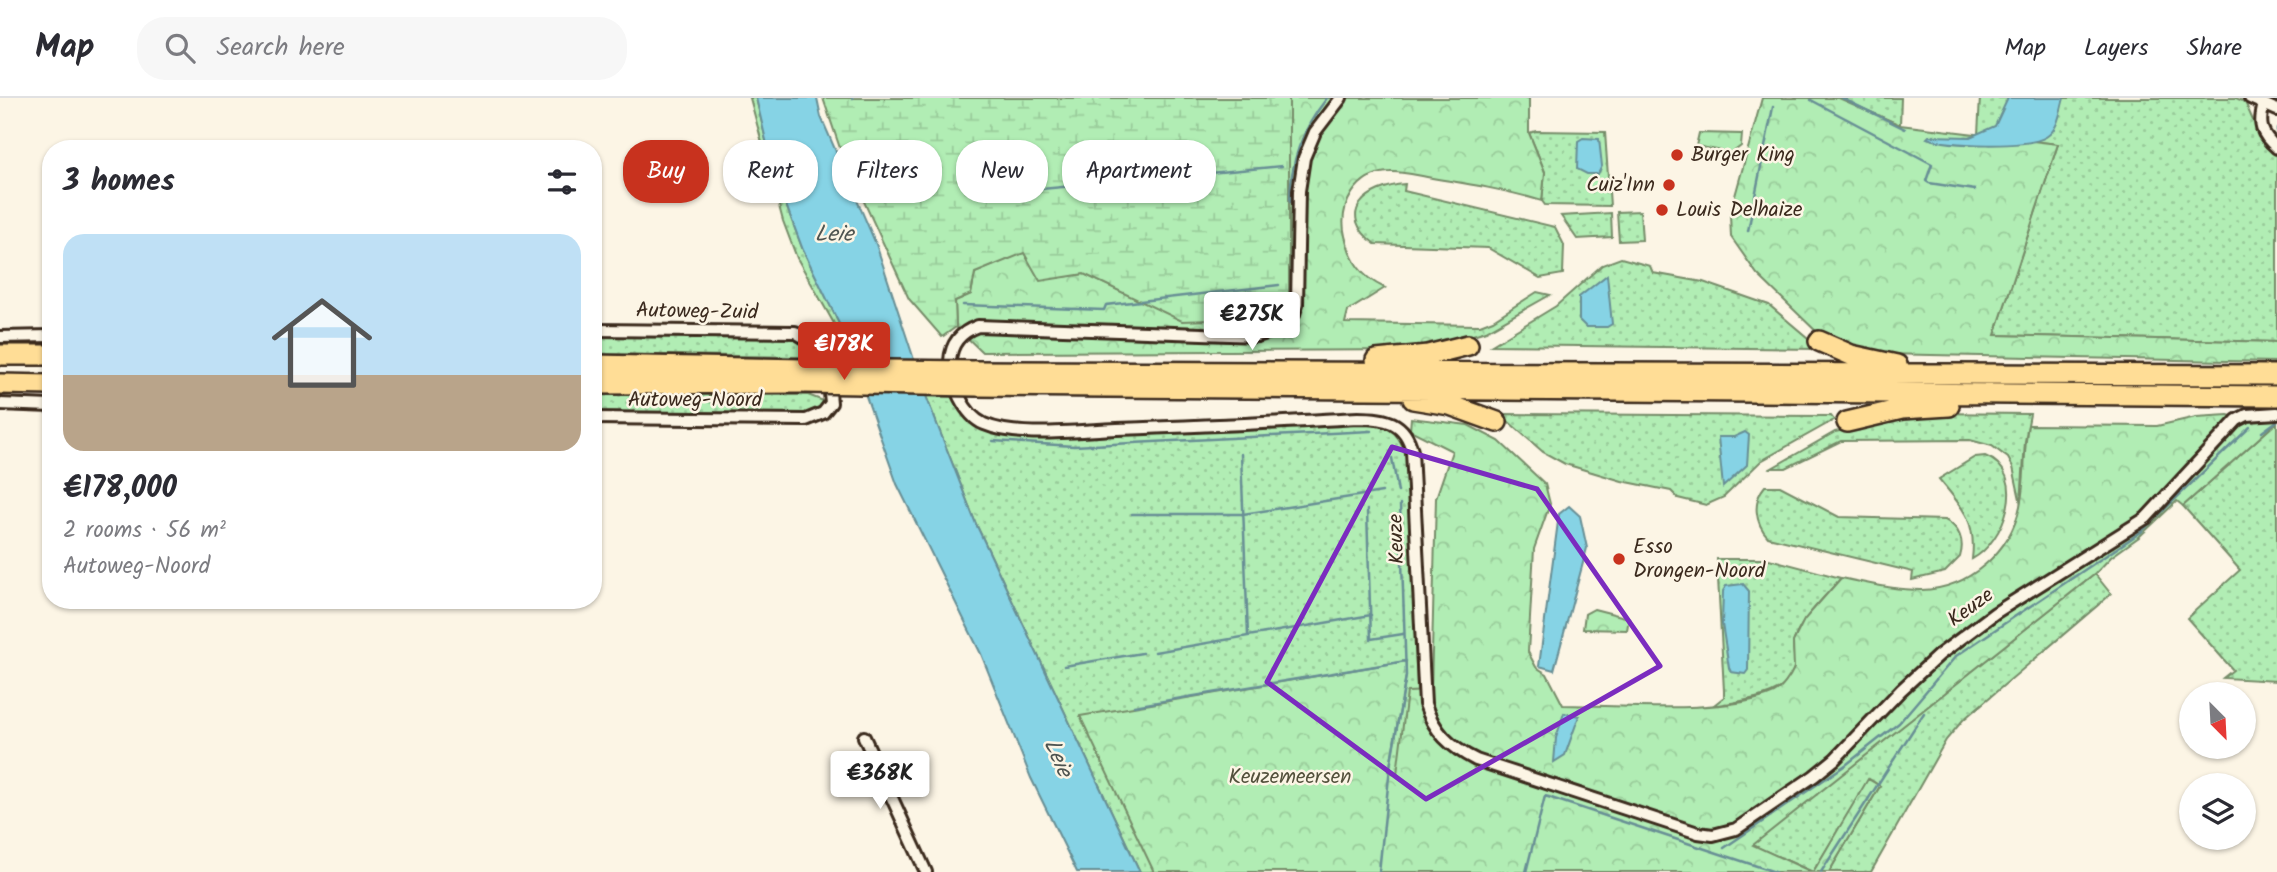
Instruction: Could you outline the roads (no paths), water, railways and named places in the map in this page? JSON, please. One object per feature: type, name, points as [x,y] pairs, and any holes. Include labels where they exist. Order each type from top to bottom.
[{"type":"highway","points":[[1819,341],[1851,355],[1939,374]]},
{"type":"highway","points":[[1238,371],[1428,355],[1468,345]]},
{"type":"highway","points":[[0,355],[42,355]]},
{"type":"highway","points":[[602,365],[803,376],[1378,389],[2277,396]]},
{"type":"highway","points":[[975,378],[1238,371],[2277,375]]},
{"type":"highway","points":[[602,384],[803,376]]},
{"type":"highway","points":[[0,384],[42,385]]},
{"type":"highway","points":[[1378,389],[1450,405],[1497,422]]},
{"type":"highway","points":[[1847,422],[1926,406],[2062,404],[2179,395]]},
{"type":"street","name":"Keuze","points":[[1340,98],[1315,132],[1304,158],[1299,191],[1297,304],[1294,314],[1280,329],[1257,336],[978,326],[966,330],[955,341],[950,360],[953,379],[974,418],[982,424],[1003,429],[1068,431],[1358,418],[1379,418],[1399,425],[1410,441],[1412,451],[1424,705],[1436,729],[1447,743],[1476,760],[1698,833],[1713,835],[1736,829],[1835,759],[1900,690],[1950,646],[1995,613],[2146,518],[2237,420],[2247,415],[2277,413]]},
{"type":"street","points":[[2250,98],[2277,110]]},
{"type":"street","points":[[2264,104],[2259,121],[2261,130],[2277,148]]},
{"type":"street","name":"Autoweg-Zuid","points":[[602,330],[795,332],[810,340],[824,366],[831,403]]},
{"type":"street","points":[[0,337],[42,336]]},
{"type":"street","name":"Autoweg-Noord","points":[[602,418],[806,420],[823,413],[831,403]]},
{"type":"street","points":[[0,404],[42,406]]},
{"type":"street","points":[[864,737],[926,872]]},
{"type":"water","name":"Leie","points":[[756,98],[817,98],[821,117],[832,142],[832,203],[858,203],[876,244],[926,396],[976,524],[1140,872],[1077,872],[1031,778],[981,654],[897,484],[844,334],[803,250],[785,203],[818,203],[818,140],[766,140]]},
{"type":"water","points":[[2008,98],[2064,98],[2054,129],[2037,141],[1988,145],[1952,143],[1927,138],[1970,137],[1995,126]]},
{"type":"water","points":[[1583,138],[1599,139],[1602,166],[1598,174],[1587,174],[1577,169],[1578,141]]},
{"type":"water","points":[[1607,275],[1612,324],[1607,327],[1586,327],[1579,320],[1579,297]]},
{"type":"water","points":[[1745,432],[1749,435],[1747,465],[1723,487],[1718,437],[1734,437]]},
{"type":"water","points":[[1569,506],[1580,516],[1587,548],[1554,670],[1539,666],[1559,514]]},
{"type":"water","points":[[1743,584],[1749,591],[1748,670],[1745,674],[1731,672],[1729,668],[1722,624],[1723,591],[1726,586]]},
{"type":"water","points":[[1564,713],[1579,716],[1565,755],[1554,762],[1556,738]]},
{"type":"waterway","points":[[1290,202],[1292,173],[1299,147],[1304,134],[1327,98]]},
{"type":"waterway","points":[[1842,98],[1905,129]]},
{"type":"waterway","points":[[2270,99],[2277,101]]},
{"type":"waterway","points":[[1811,100],[1932,164],[1926,181],[1929,183],[1975,190]]},
{"type":"waterway","points":[[1748,231],[1773,107]]},
{"type":"waterway","points":[[2277,128],[2277,136]]},
{"type":"waterway","points":[[1048,188],[1282,166]]},
{"type":"waterway","points":[[963,305],[1104,310],[1106,305],[1279,285]]},
{"type":"waterway","points":[[2262,432],[2277,421]]},
{"type":"waterway","points":[[1724,848],[1847,764],[1899,723],[1956,656],[2141,532],[2250,427]]},
{"type":"waterway","points":[[993,441],[1074,446],[1371,431]]},
{"type":"waterway","points":[[1241,454],[1248,636]]},
{"type":"waterway","points":[[1392,458],[1398,492]]},
{"type":"waterway","points":[[1132,514],[1243,514],[1382,492]]},
{"type":"waterway","points":[[1379,872],[1390,767],[1406,676],[1400,504]]},
{"type":"waterway","points":[[1367,510],[1371,639],[1403,634]]},
{"type":"waterway","points":[[1155,652],[1371,615]]},
{"type":"waterway","points":[[1064,666],[1142,653]]},
{"type":"waterway","points":[[1134,706],[1406,661]]},
{"type":"waterway","points":[[1821,872],[1924,713]]},
{"type":"waterway","points":[[1526,872],[1545,796],[1775,872]]},
{"type":"place","name":"Burger King","points":[[1677,155]]},
{"type":"place","name":"Cuiz'Inn","points":[[1669,185]]},
{"type":"place","name":"Louis Delhaize","points":[[1662,210]]},
{"type":"place","name":"Esso Drongen-Noord","points":[[1619,559]]},
{"type":"park label","name":"Keuzemeersen","points":[[1290,777]]}]
